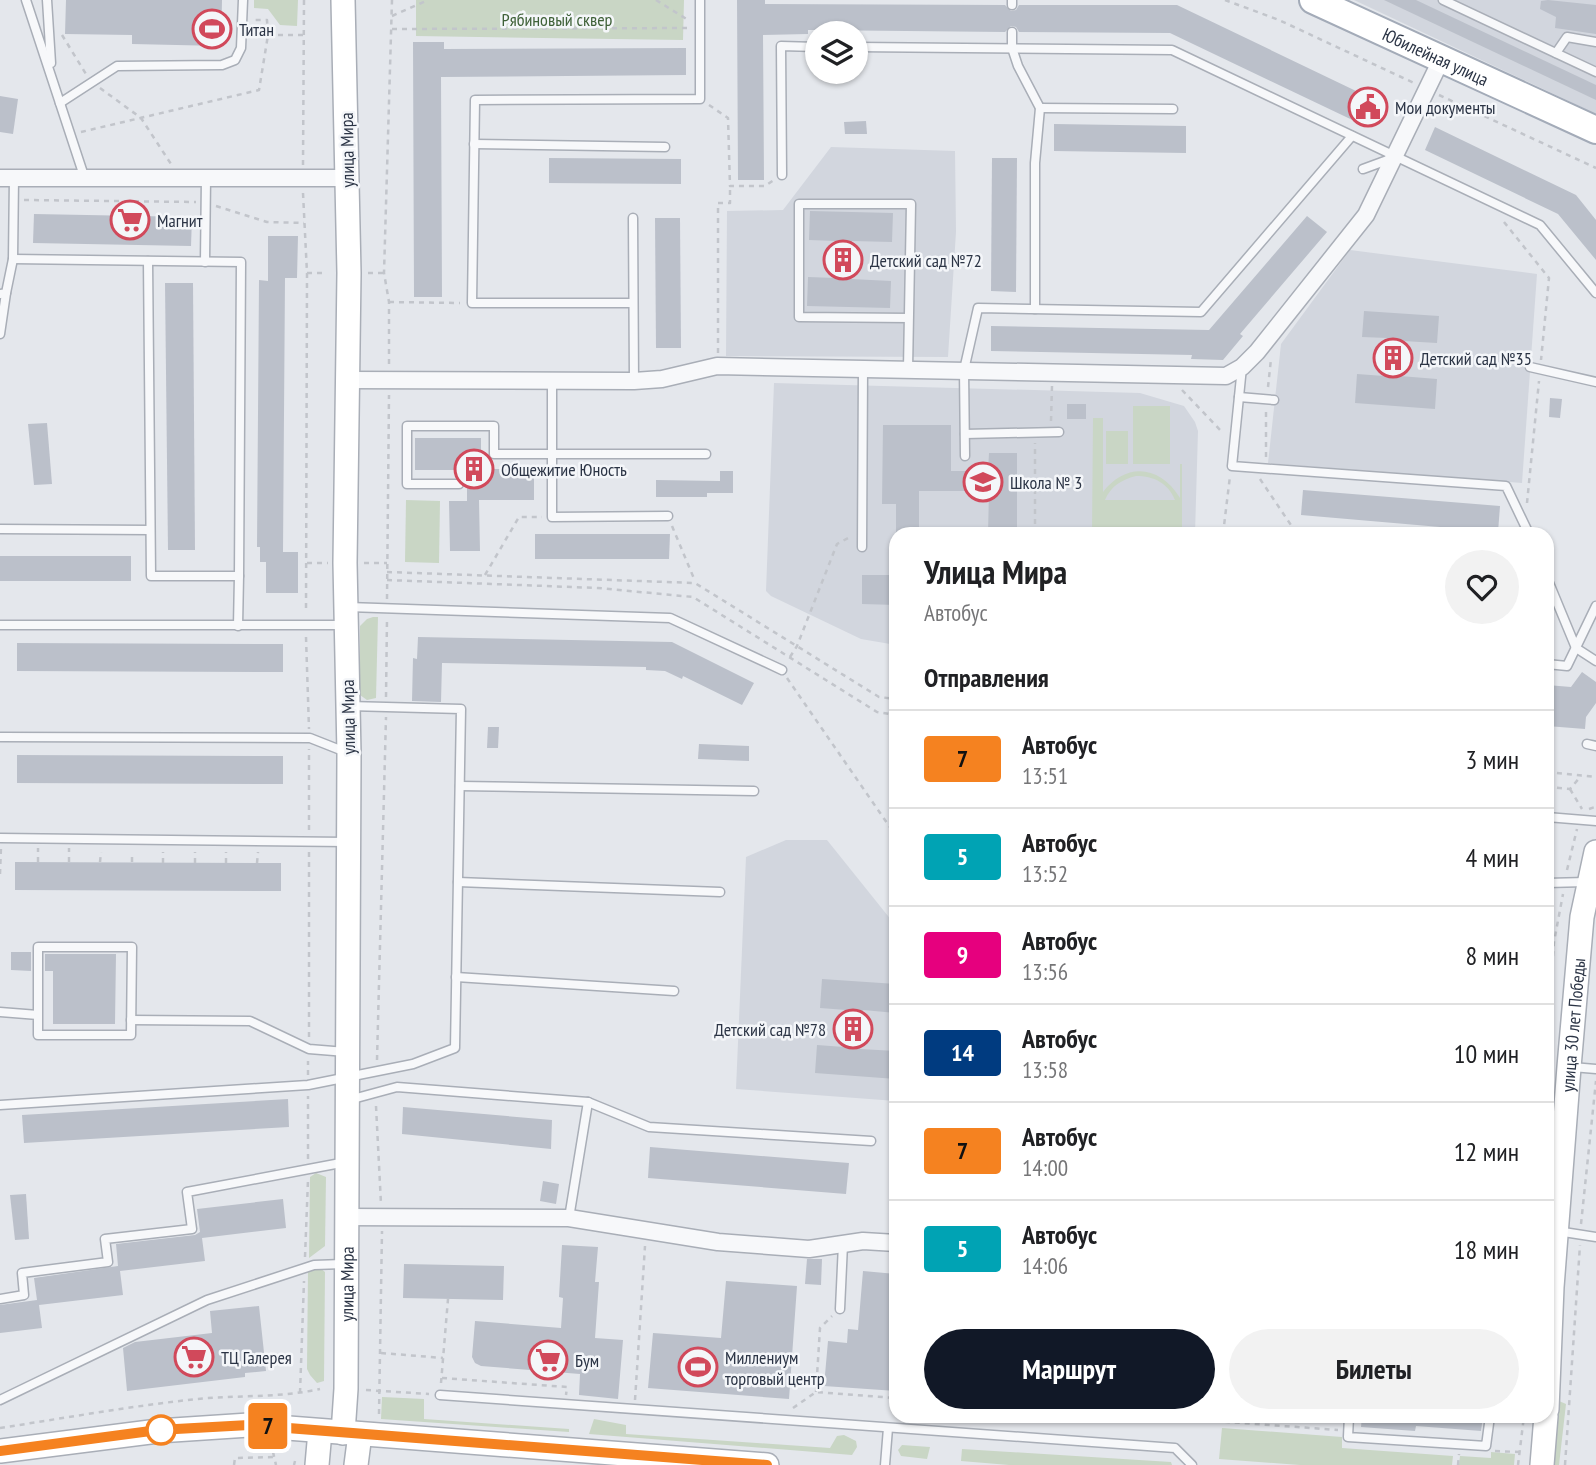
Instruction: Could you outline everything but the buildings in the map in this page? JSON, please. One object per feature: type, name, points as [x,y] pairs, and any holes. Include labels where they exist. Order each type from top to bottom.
[{"type":"main road","name":"улица Мира","points":[[344,0],[349,273],[345,616],[349,706],[346,1389],[356,1465]]},
{"type":"main road","name":"Юбилейная улица","points":[[1325,1],[1596,130]]},
{"type":"main road","name":"улица 30 лет Победы","points":[[1554,1211],[1583,917],[1596,852]]},
{"type":"main road","points":[[1542,1465],[1545,1423]]},
{"type":"main road","points":[[0,1451],[158,1430],[249,1425],[604,1459],[767,1465]]},
{"type":"main road","points":[[302,1464],[320,1432]]},
{"type":"street","points":[[347,380],[634,381],[662,379],[718,366],[1226,376],[1242,367],[1366,215],[1442,58]]},
{"type":"street","points":[[7,177],[347,178]]},
{"type":"street","points":[[346,1217],[569,1217],[718,1242],[809,1249],[863,1241],[889,1243]]},
{"type":"lane","points":[[26,0],[84,176]]},
{"type":"lane","points":[[47,0],[52,78]]},
{"type":"lane","points":[[60,103],[117,66],[222,65],[235,60],[241,48],[243,0]]},
{"type":"lane","points":[[633,303],[472,303],[475,100],[700,99],[700,0]]},
{"type":"lane","points":[[1443,0],[1596,72]]},
{"type":"lane","points":[[1012,32],[1012,48],[1018,66],[1040,108],[1035,163],[1035,309]]},
{"type":"lane","points":[[1556,53],[1567,37],[1596,42]]},
{"type":"lane","points":[[782,175],[781,47],[805,47]]},
{"type":"lane","points":[[868,47],[1172,50],[1539,225],[1596,293]]},
{"type":"lane","points":[[1040,108],[1173,109]]},
{"type":"lane","points":[[965,456],[964,370],[978,308],[1201,312],[1352,136]]},
{"type":"lane","points":[[474,144],[665,147]]},
{"type":"lane","points":[[1363,169],[1396,157]]},
{"type":"lane","points":[[0,334],[3,293],[13,259],[14,200],[7,177]]},
{"type":"lane","points":[[205,262],[206,178]]},
{"type":"lane","points":[[908,369],[909,318],[911,204],[799,204],[799,317],[909,318]]},
{"type":"lane","points":[[633,218],[634,381]]},
{"type":"lane","points":[[13,259],[241,262],[238,626]]},
{"type":"lane","points":[[148,261],[151,576],[239,576]]},
{"type":"lane","points":[[1242,367],[1232,466],[1506,486],[1525,525]]},
{"type":"lane","points":[[1530,367],[1596,382]]},
{"type":"lane","points":[[862,547],[863,369]]},
{"type":"lane","points":[[552,381],[552,517],[668,516]]},
{"type":"lane","points":[[1239,397],[1274,400]]},
{"type":"lane","points":[[459,484],[407,484],[407,426],[494,426],[494,454],[706,454]]},
{"type":"lane","points":[[965,433],[1055,432]]},
{"type":"lane","points":[[0,529],[150,530]]},
{"type":"lane","points":[[1554,595],[1576,648],[1596,662]]},
{"type":"lane","points":[[1554,665],[1567,666],[1596,606]]},
{"type":"lane","points":[[0,625],[238,626],[345,616],[670,618],[782,670]]},
{"type":"lane","points":[[0,1105],[308,1085],[413,1064],[455,1048],[461,709],[349,706]]},
{"type":"lane","points":[[0,737],[310,738],[349,754]]},
{"type":"lane","points":[[460,786],[754,791]]},
{"type":"lane","points":[[1554,817],[1596,821]]},
{"type":"lane","points":[[0,838],[348,842]]},
{"type":"lane","points":[[1554,883],[1592,881]]},
{"type":"lane","points":[[458,882],[720,892]]},
{"type":"lane","points":[[38,947],[132,947],[131,1035],[38,1035],[38,1015],[38,947]]},
{"type":"lane","points":[[456,976],[674,990]]},
{"type":"lane","points":[[0,1012],[38,1015]]},
{"type":"lane","points":[[131,1020],[250,1021],[309,1049],[347,1052]]},
{"type":"lane","points":[[1569,1067],[1596,1069]]},
{"type":"lane","points":[[346,1101],[397,1087],[588,1101],[649,1128],[871,1141]]},
{"type":"lane","points":[[569,1217],[588,1101]]},
{"type":"lane","points":[[0,1298],[24,1296],[22,1273],[108,1262],[105,1239],[191,1229],[187,1192],[346,1163]]},
{"type":"lane","points":[[1554,1230],[1596,1237]]},
{"type":"lane","points":[[840,1309],[843,1244]]},
{"type":"lane","points":[[0,1400],[207,1300],[314,1265],[346,1264]]},
{"type":"lane","points":[[440,1395],[1175,1448],[1192,1465]]},
{"type":"lane","points":[[1349,1423],[1348,1437],[1486,1446],[1489,1423]]},
{"type":"lane","points":[[885,1465],[888,1428]]},
{"type":"path","points":[[303,167],[304,0]]},
{"type":"path","points":[[392,16],[428,0]]},
{"type":"path","points":[[656,0],[700,28]]},
{"type":"path","points":[[1225,0],[1237,2],[1279,20],[1596,168]]},
{"type":"path","points":[[47,11],[91,82],[141,118],[180,178]]},
{"type":"path","points":[[71,134],[259,90],[268,35],[267,20],[243,20]]},
{"type":"path","points":[[392,29],[700,28]]},
{"type":"path","points":[[268,35],[305,35]]},
{"type":"path","points":[[700,99],[728,118],[730,203],[718,203],[718,366]]},
{"type":"path","points":[[730,186],[765,186],[782,175]]},
{"type":"path","points":[[303,185],[307,274],[326,273]]},
{"type":"path","points":[[14,200],[206,203],[267,222],[304,223]]},
{"type":"path","points":[[1487,200],[1549,278],[1525,525]]},
{"type":"path","points":[[365,273],[384,273]]},
{"type":"path","points":[[389,302],[472,303]]},
{"type":"path","points":[[1052,372],[1055,432]]},
{"type":"path","points":[[1035,432],[1035,527]]},
{"type":"path","points":[[1224,527],[1232,466]]},
{"type":"path","points":[[668,516],[695,583]]},
{"type":"path","points":[[485,575],[519,517],[552,517]]},
{"type":"path","points":[[862,530],[837,544],[797,646],[782,670],[889,826]]},
{"type":"path","points":[[307,563],[329,563]]},
{"type":"path","points":[[364,563],[387,563]]},
{"type":"path","points":[[1554,773],[1596,777]]},
{"type":"path","points":[[1570,789],[1581,776]]},
{"type":"path","points":[[1554,788],[1570,789]]},
{"type":"path","points":[[1554,954],[1564,882],[1582,810],[1570,789]]},
{"type":"path","points":[[1565,1465],[1580,1235],[1596,1080]]},
{"type":"path","points":[[634,1410],[646,1230]]},
{"type":"path","points":[[441,1385],[448,1299]]},
{"type":"path","points":[[840,1309],[820,1328],[816,1392],[889,1397]]},
{"type":"path","points":[[381,1353],[443,1358]]},
{"type":"path","points":[[442,1378],[566,1387]]},
{"type":"path","points":[[0,1428],[146,1404],[225,1396],[274,1399],[320,1389]]},
{"type":"path","points":[[363,1390],[440,1395]]},
{"type":"path","points":[[1247,1423],[1349,1430]]},
{"type":"path","points":[[1518,1465],[1523,1423]]},
{"type":"path","points":[[1486,1446],[1492,1451],[1519,1452]]},
{"type":"path","points":[[273,1452],[276,1465]]},
{"type":"path","points":[[234,1465],[235,1458],[274,1457]]},
{"type":"shaded area","points":[[1354,0],[1596,0],[1596,114]]},
{"type":"shaded area","points":[[831,147],[955,151],[956,232],[948,357],[726,356],[727,211],[783,210]]},
{"type":"shaded area","points":[[1350,250],[1537,274],[1522,483],[1268,463],[1281,344]]},
{"type":"shaded area","name":"Школа № 3","points":[[774,383],[1140,393],[1184,406],[1195,422],[1198,431],[1195,527],[889,527],[889,644],[861,639],[771,596],[766,591]]},
{"type":"shaded area","points":[[786,840],[827,840],[889,917],[889,1100],[736,1089],[746,857]]},
{"type":"green space","points":[[254,0],[298,0],[297,26],[280,25],[268,9],[254,8]]},
{"type":"green space","name":"Рябиновый сквер","points":[[416,0],[684,0],[683,40],[416,36]]},
{"type":"green space","points":[[1133,406],[1170,406],[1170,464],[1133,464]]},
{"type":"green space","points":[[1093,418],[1103,418],[1103,492],[1122,476],[1143,471],[1163,479],[1180,498],[1182,464],[1182,527],[1092,527]],"holes":[[[1136,476],[1154,479],[1164,485],[1175,500],[1105,500],[1113,487],[1121,482]]]},
{"type":"green space","points":[[1106,431],[1128,431],[1128,464],[1106,464]]},
{"type":"green space","points":[[406,500],[440,501],[439,563],[405,562]]},
{"type":"green space","points":[[373,617],[378,617],[376,698],[367,700],[360,695],[360,626]]},
{"type":"green space","points":[[316,1173],[326,1177],[325,1246],[309,1258],[310,1177]]},
{"type":"green space","points":[[320,1268],[325,1272],[324,1381],[317,1383],[307,1369],[308,1269]]},
{"type":"green space","points":[[382,1397],[424,1399],[424,1419],[569,1429],[569,1432],[381,1419]]},
{"type":"green space","points":[[1559,1401],[1566,1404],[1559,1465],[1550,1465],[1555,1419]]},
{"type":"green space","points":[[594,1419],[626,1425],[626,1434],[830,1448],[837,1436],[844,1435],[856,1441],[857,1447],[852,1455],[589,1434]]},
{"type":"green space","points":[[1222,1428],[1342,1437],[1342,1448],[1453,1456],[1452,1465],[1300,1465],[1219,1459]]},
{"type":"green space","points":[[902,1445],[930,1447],[927,1459],[901,1456],[898,1450]]},
{"type":"green space","points":[[962,1449],[1171,1462],[1172,1465],[1009,1465],[961,1461]]},
{"type":"green space","points":[[1491,1452],[1515,1454],[1514,1465],[1459,1465],[1460,1456],[1491,1458]]},
{"type":"bus line","name":"7","points":[[0,1451],[158,1430],[249,1425],[767,1465]]},
{"type":"place","name":"Титан","points":[[212,29]]},
{"type":"place","name":"Мои документы","points":[[1368,107]]},
{"type":"place","name":"Магнит","points":[[130,220]]},
{"type":"place","name":"Детский сад №72","points":[[843,260]]},
{"type":"place","name":"Детский сад №35","points":[[1393,358]]},
{"type":"place","name":"Общежитие Юность","points":[[474,469]]},
{"type":"place","name":"Школа № 3","points":[[983,482]]},
{"type":"place","name":"Детский сад №78","points":[[853,1029]]},
{"type":"place","name":"ТЦ Галерея","points":[[194,1357]]},
{"type":"place","name":"Бум","points":[[548,1360]]},
{"type":"place","name":"Миллениум торговый центр","points":[[698,1367]]}]
